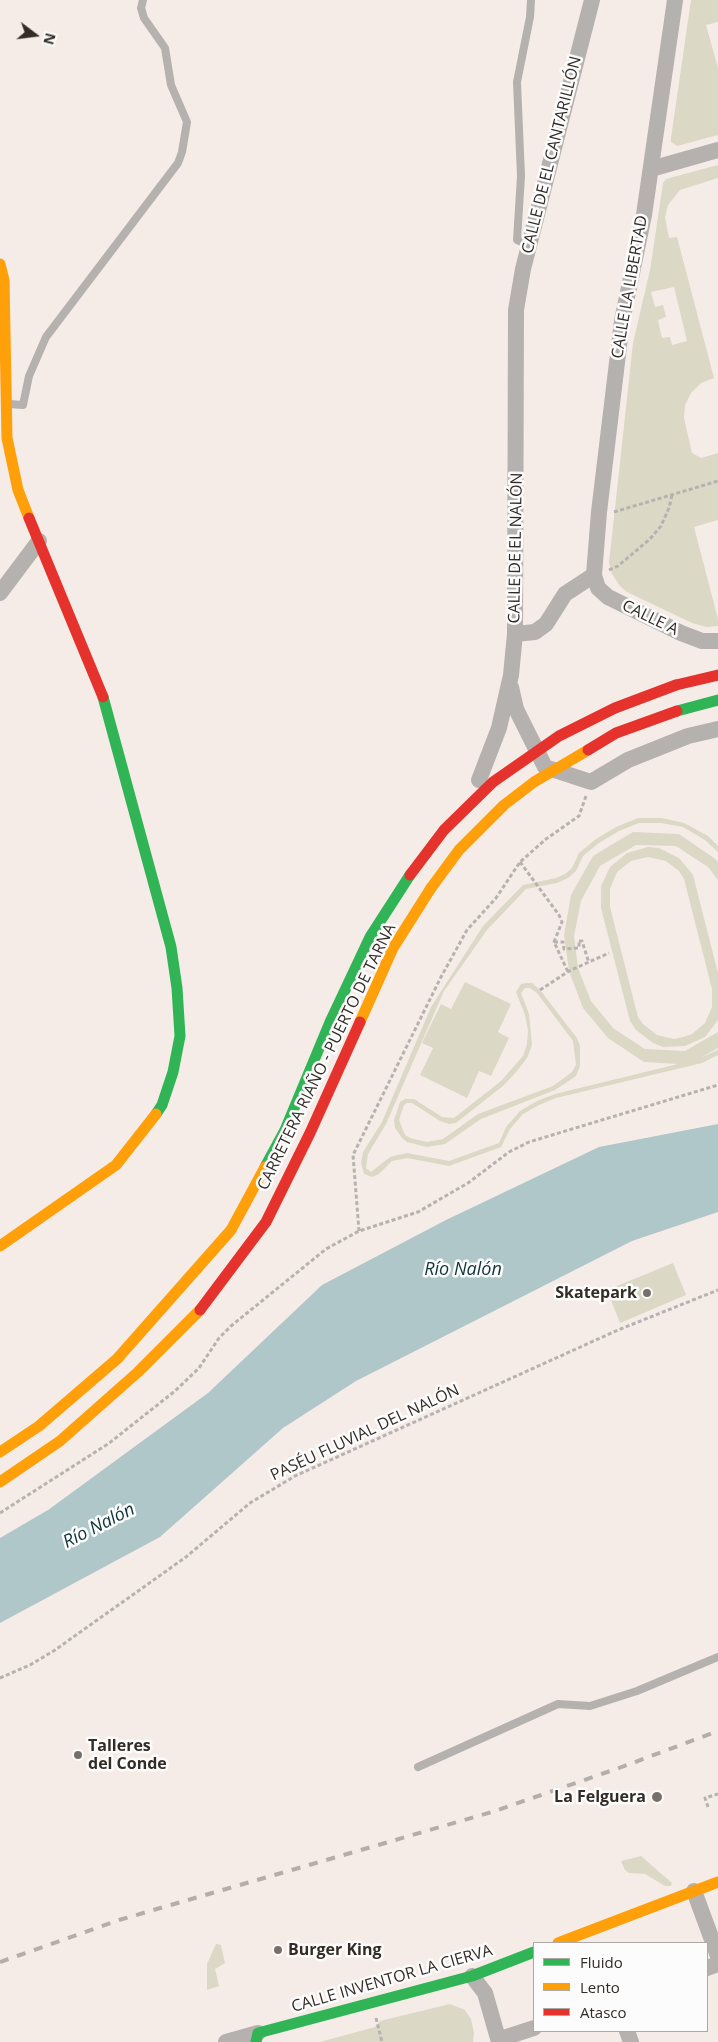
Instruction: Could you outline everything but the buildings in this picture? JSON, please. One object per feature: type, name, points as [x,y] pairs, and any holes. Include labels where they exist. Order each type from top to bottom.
[{"type":"main road","points":[[0,264],[4,280],[7,438],[18,490],[107,706],[131,788],[171,947],[177,988],[180,1036],[173,1072],[162,1105],[139,1138],[116,1165],[0,1246]]},
{"type":"main road","name":"CARRETERA RIAÑO - PUERTO DE TARNA","points":[[0,1452],[39,1426],[117,1359],[231,1230],[285,1130],[330,1022],[370,937],[410,875],[444,830],[493,782],[559,736],[615,708],[676,685],[718,675]]},
{"type":"main road","name":"CARRETERA RIAÑO - PUERTO DE TARNA","points":[[0,1482],[60,1441],[138,1372],[207,1303],[266,1222],[310,1133],[393,948],[431,888],[459,850],[504,806],[534,782],[616,733],[677,711],[718,700]]},
{"type":"main road","points":[[561,1942],[718,1882]]},
{"type":"main road","name":"CALLE INVENTOR LA CIERVA","points":[[257,2038],[472,1976],[533,1952]]},
{"type":"street","name":"CALLE DE EL CANTARILLÓN","points":[[516,310],[529,245],[592,0]]},
{"type":"street","name":"CALLE LA LIBERTAD","points":[[594,575],[599,512],[622,321],[644,215],[675,0]]},
{"type":"street","points":[[650,168],[718,150]]},
{"type":"street","name":"CALLE DE EL NALÓN","points":[[479,780],[499,728],[511,674],[515,634],[516,310]]},
{"type":"street","points":[[0,593],[39,541]]},
{"type":"street","points":[[515,634],[535,632],[546,624],[565,594],[594,575]]},
{"type":"street","name":"CALLE A","points":[[594,575],[598,588],[608,597],[681,633],[702,641],[718,641]]},
{"type":"street","points":[[511,674],[512,694],[516,710],[545,767],[591,782],[628,760],[688,736],[718,728]]},
{"type":"street","points":[[694,1891],[718,1956]]},
{"type":"street","points":[[472,1976],[485,1993],[500,2041],[533,2028]]},
{"type":"street","points":[[226,2042],[257,2038]]},
{"type":"lane","points":[[6,404],[23,405],[29,376],[46,337],[178,163],[182,152],[187,122],[172,86],[165,48],[144,18],[141,8],[143,0]]},
{"type":"lane","points":[[529,245],[518,240],[522,176],[516,82],[531,0]]},
{"type":"lane","points":[[418,1767],[558,1704],[590,1706],[637,1691],[718,1657]]},
{"type":"path","points":[[599,512],[609,513],[718,481]]},
{"type":"path","points":[[594,575],[618,566],[650,539],[661,526],[669,508],[672,495]]},
{"type":"path","points":[[359,1231],[353,1155],[467,930],[496,898],[520,862],[546,839],[579,816],[591,782]]},
{"type":"path","points":[[520,862],[559,915],[562,922],[554,942],[568,972]]},
{"type":"path","points":[[554,942],[563,942],[564,949],[579,948],[579,941],[582,941],[589,963]]},
{"type":"path","points":[[540,990],[568,972],[609,954]]},
{"type":"path","points":[[0,1513],[108,1444],[175,1391],[199,1368],[218,1338],[326,1249],[359,1231],[418,1212],[468,1183],[509,1152],[530,1142],[718,1084]]},
{"type":"path","name":"PASÉU FLUVIAL DEL NALÓN","points":[[0,1678],[30,1665],[55,1650],[186,1557],[250,1503],[295,1476],[618,1330],[718,1290]]},
{"type":"path","points":[[708,1808],[705,1798],[718,1794]]},
{"type":"path","points":[[376,2018],[382,2042]]},
{"type":"shaded area","points":[[691,0],[718,0],[718,22],[706,25],[718,68],[718,135],[677,146],[671,142],[671,138]]},
{"type":"shaded area","points":[[718,165],[718,178],[680,190],[668,205],[665,217],[669,238],[677,237],[714,378],[701,383],[691,393],[685,405],[684,418],[692,453],[701,458],[718,453],[718,520],[694,527],[718,619],[718,626],[706,627],[692,623],[627,592],[620,586],[612,574],[609,563],[633,343],[650,270],[663,183],[666,179]],"holes":[[[674,287],[687,341],[672,345],[670,337],[662,338],[658,320],[666,317],[663,305],[655,307],[651,292]]]},
{"type":"shaded area","points":[[638,818],[662,818],[684,823],[708,836],[718,846],[718,852],[705,840],[683,827],[661,823],[639,823],[619,831],[599,843],[583,856],[576,871],[568,878],[557,883],[526,889],[487,930],[444,991],[386,1124],[368,1154],[366,1168],[371,1172],[390,1157],[407,1153],[449,1161],[499,1143],[506,1127],[520,1111],[537,1101],[555,1094],[678,1064],[644,1062],[608,1038],[583,1008],[569,971],[564,935],[571,895],[593,856],[633,832],[679,834],[718,862],[718,880],[708,867],[676,846],[636,845],[600,866],[581,901],[574,936],[578,968],[591,1001],[613,1028],[645,1049],[685,1051],[718,1032],[718,1048],[700,1058],[718,1050],[718,1055],[702,1063],[556,1098],[539,1105],[523,1114],[510,1129],[501,1147],[449,1166],[407,1158],[392,1161],[379,1174],[372,1177],[364,1174],[361,1163],[363,1152],[382,1122],[431,1007],[483,926],[523,885],[556,878],[565,874],[572,868],[579,853],[596,839],[616,827]]},
{"type":"shaded area","points":[[648,847],[659,848],[679,858],[693,875],[718,973],[718,1020],[705,1037],[685,1046],[663,1047],[653,1043],[636,1030],[630,1021],[601,908],[601,886],[610,867],[627,853]],"holes":[[[648,857],[666,861],[679,871],[684,879],[712,989],[712,1007],[705,1023],[692,1034],[674,1039],[657,1035],[643,1024],[638,1017],[610,907],[610,889],[617,872],[631,861]]]},
{"type":"shaded area","points":[[465,982],[511,1004],[498,1032],[509,1038],[491,1076],[479,1071],[467,1098],[420,1075],[433,1048],[422,1043],[441,1004],[451,1009]]},
{"type":"shaded area","points":[[532,983],[540,990],[577,1038],[580,1046],[580,1066],[576,1076],[555,1090],[481,1119],[445,1144],[427,1147],[407,1142],[395,1128],[394,1120],[400,1102],[405,1099],[414,1099],[442,1117],[454,1118],[501,1081],[523,1056],[527,1044],[528,1030],[525,1015],[516,992],[521,984]],"holes":[[[525,988],[530,988],[537,993],[573,1041],[576,1065],[572,1072],[553,1086],[478,1114],[443,1139],[427,1142],[405,1135],[399,1120],[404,1105],[407,1103],[412,1103],[440,1121],[449,1124],[456,1123],[504,1085],[517,1071],[527,1058],[532,1045],[529,1014],[521,993]]]},
{"type":"shaded area","name":"Skatepark","points":[[673,1263],[686,1295],[620,1323],[607,1290]]},
{"type":"shaded area","points":[[641,1856],[672,1883],[671,1886],[665,1886],[645,1874],[629,1873],[625,1870],[621,1861]]},
{"type":"shaded area","points":[[216,1944],[221,1945],[225,1963],[215,1969],[219,1986],[207,1990],[207,1964]]},
{"type":"shaded area","points":[[450,2004],[465,2010],[471,2019],[474,2033],[473,2042],[320,2042],[375,2027],[380,2021]]},
{"type":"water","name":"Río Nalón","points":[[718,1124],[718,1212],[632,1241],[356,1381],[283,1428],[160,1537],[0,1623],[0,1538],[48,1510],[208,1393],[322,1285],[446,1220],[599,1147]]},
{"type":"railway","points":[[0,1962],[119,1920],[492,1812],[718,1731]]},
{"type":"traffic: fast","points":[[103,697],[171,947],[177,988],[180,1036],[173,1072],[162,1105],[156,1114]]},
{"type":"traffic: fast","points":[[677,711],[718,700]]},
{"type":"traffic: fast","points":[[265,1167],[285,1130],[330,1022],[370,937],[410,875]]},
{"type":"traffic: fast","points":[[256,2042],[258,2033],[472,1976],[533,1952]]},
{"type":"traffic: slow","points":[[0,264],[4,280],[7,438],[18,490],[29,518]]},
{"type":"traffic: slow","points":[[431,888],[459,850],[504,805],[534,782],[588,750]]},
{"type":"traffic: slow","points":[[360,1022],[393,948],[431,888]]},
{"type":"traffic: slow","points":[[0,1246],[116,1165],[156,1114]]},
{"type":"traffic: slow","points":[[0,1452],[39,1426],[117,1359],[231,1230],[265,1167]]},
{"type":"traffic: slow","points":[[0,1482],[60,1441],[138,1372],[200,1310]]},
{"type":"traffic: slow","points":[[561,1942],[718,1882]]},
{"type":"traffic: jam","points":[[29,518],[103,697]]},
{"type":"traffic: jam","points":[[676,685],[718,675]]},
{"type":"traffic: jam","points":[[410,875],[444,830],[493,782],[559,736],[615,708],[676,685]]},
{"type":"traffic: jam","points":[[588,750],[616,733],[677,711]]},
{"type":"traffic: jam","points":[[200,1310],[266,1222],[310,1133],[360,1022]]},
{"type":"place","name":"Skatepark","points":[[647,1293]]},
{"type":"place","name":"Talleres del Conde","points":[[78,1755]]},
{"type":"place","name":"La Felguera","points":[[657,1797]]},
{"type":"place","name":"Burger King","points":[[278,1950]]}]
